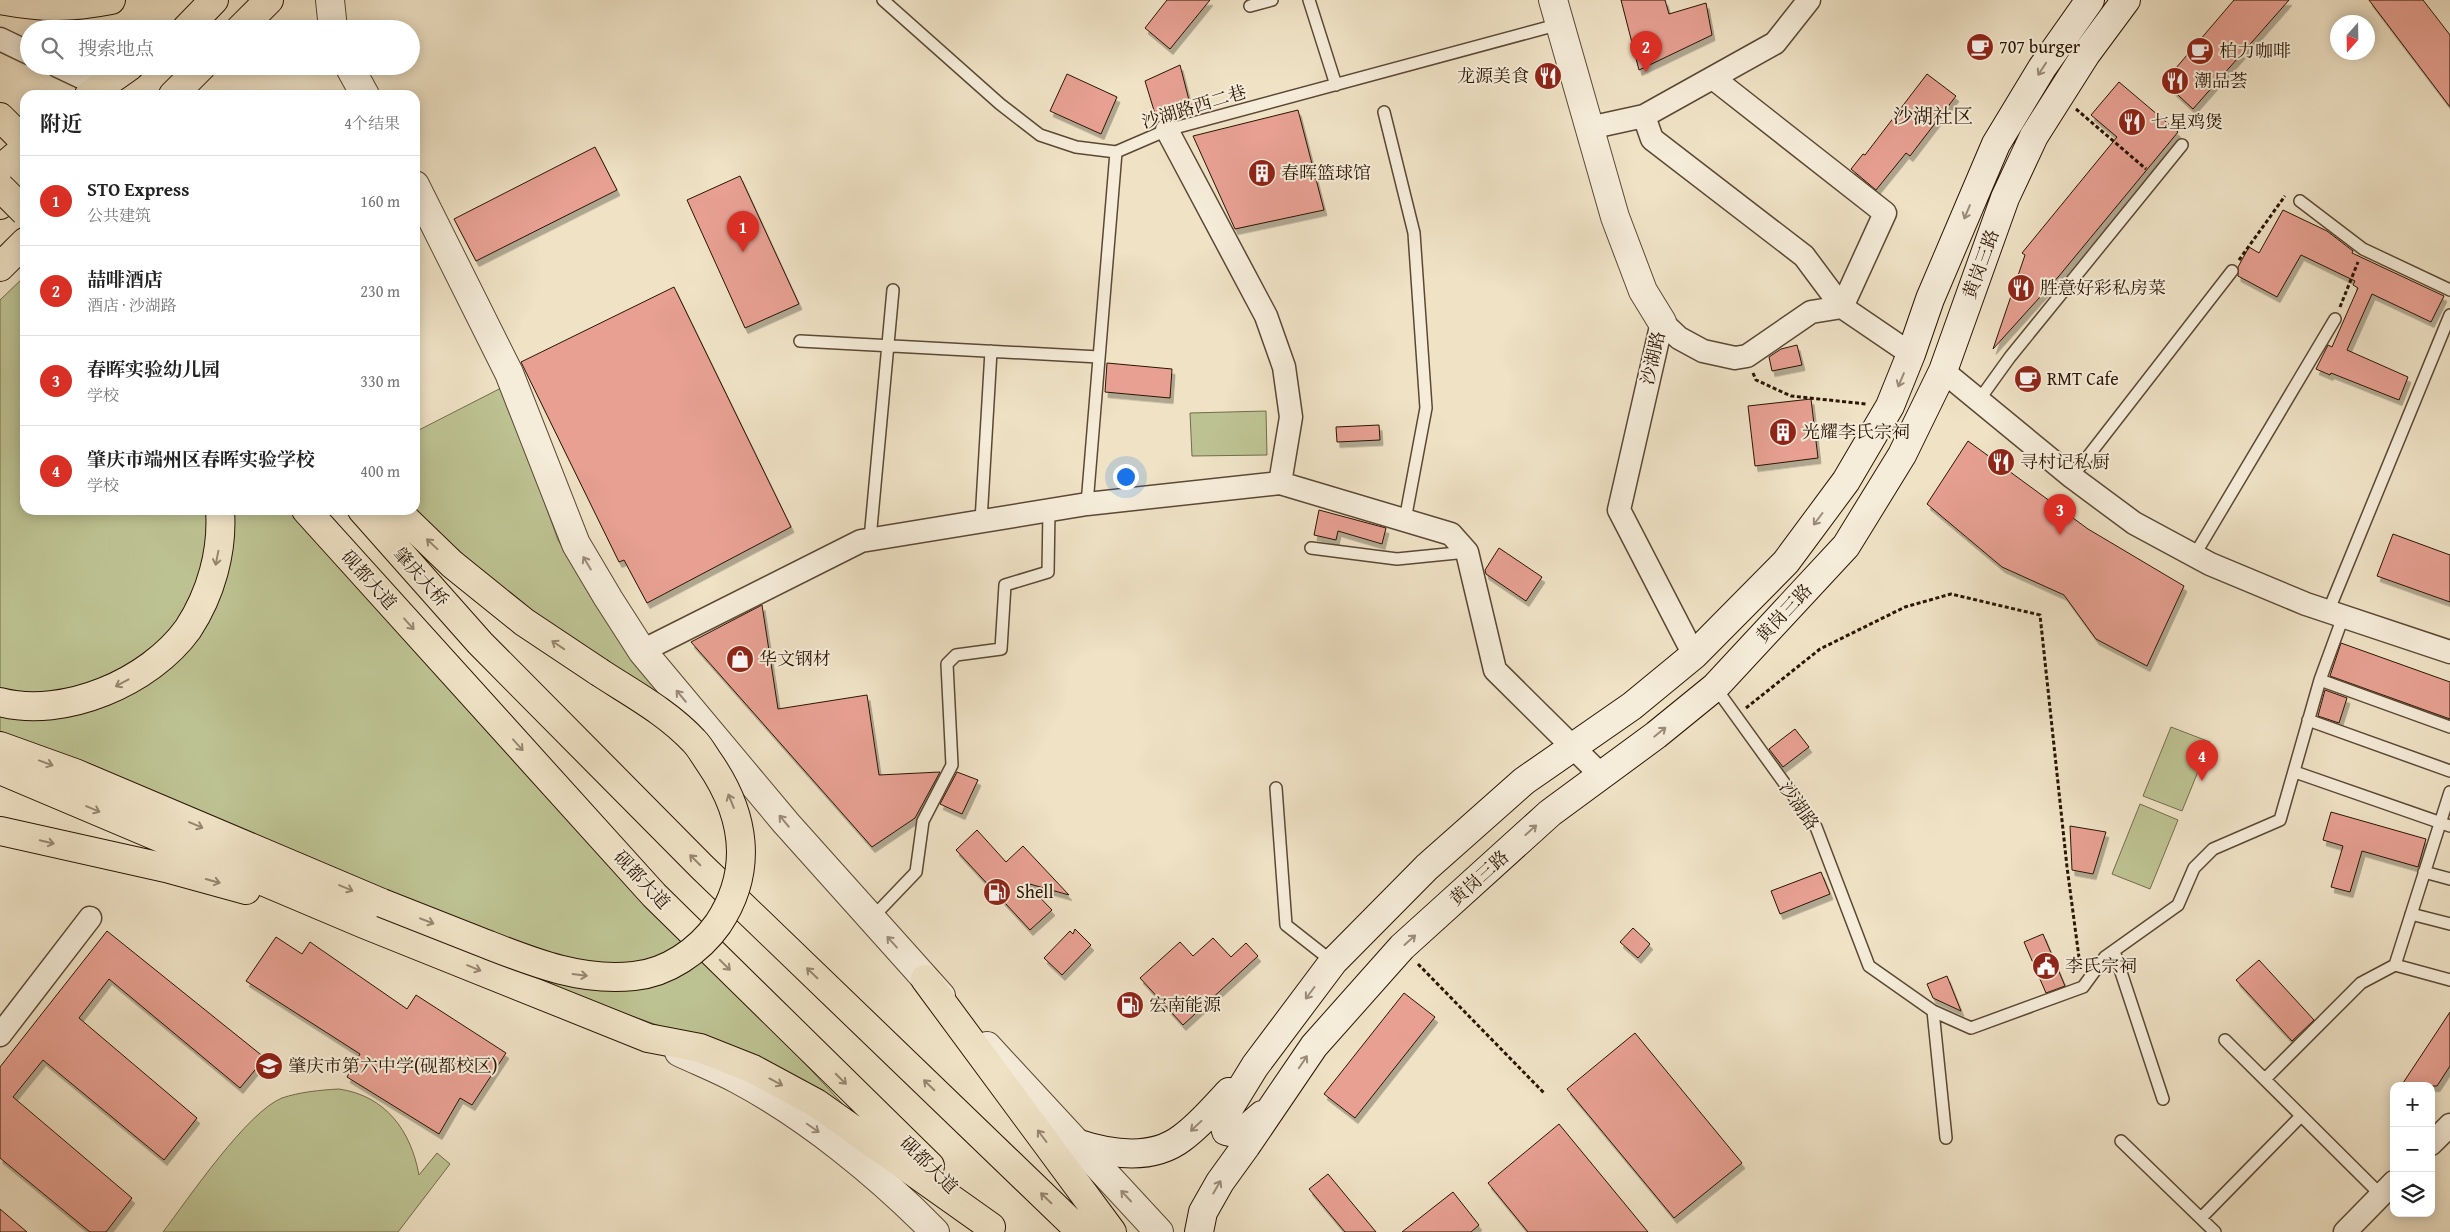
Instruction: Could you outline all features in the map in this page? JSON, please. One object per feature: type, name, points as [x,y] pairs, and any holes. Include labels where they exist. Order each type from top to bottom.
[{"type":"main road","points":[[0,0],[37,7],[80,6],[111,0]]},
{"type":"main road","points":[[195,20],[214,0]]},
{"type":"main road","points":[[249,20],[269,0]]},
{"type":"main road","points":[[330,0],[333,20]]},
{"type":"main road","name":"黄岗三路","points":[[1255,1066],[1333,962],[1427,867],[1524,781],[1632,706],[1694,655],[1786,562],[1846,481],[1890,406],[1930,299],[1996,144],[2042,68],[2090,0]]},
{"type":"main road","name":"黄岗三路","points":[[1276,1102],[1314,1046],[1402,947],[1550,813],[1656,736],[1715,687],[1846,546],[1902,455],[1943,370],[2005,198],[2034,136],[2086,54],[2126,0]]},
{"type":"main road","name":"沙湖路","points":[[1557,12],[1615,217],[1644,291],[1662,322]]},
{"type":"main road","points":[[104,90],[120,75]]},
{"type":"main road","points":[[105,90],[131,75]]},
{"type":"main road","points":[[178,90],[193,75]]},
{"type":"main road","points":[[354,75],[362,90]]},
{"type":"main road","points":[[1,118],[20,133]]},
{"type":"main road","points":[[1,118],[20,137]]},
{"type":"main road","points":[[0,169],[20,152]]},
{"type":"main road","points":[[0,205],[20,186]]},
{"type":"main road","points":[[0,187],[20,207]]},
{"type":"main road","points":[[420,195],[509,373],[576,544],[642,651],[786,823],[871,919],[1159,1232]]},
{"type":"main road","points":[[0,267],[20,247]]},
{"type":"main road","points":[[0,702],[52,706],[91,698],[125,681],[157,661],[187,629],[207,593],[218,559],[220,515]]},
{"type":"main road","name":"砚都大道","points":[[311,515],[654,895],[994,1229]]},
{"type":"main road","name":"肇庆大桥","points":[[366,515],[480,643],[702,867],[1081,1232]]},
{"type":"main road","points":[[0,746],[74,773],[382,903],[530,961],[567,973],[604,978],[635,976],[662,969],[679,960],[709,937],[725,913],[736,886],[741,857],[739,828],[732,801],[716,773],[694,741],[663,714],[524,622],[452,564],[401,515]]},
{"type":"main road","points":[[0,770],[364,924],[648,1038],[738,1080],[813,1128],[896,1192],[935,1232]]},
{"type":"main road","points":[[0,831],[166,868],[364,924]]},
{"type":"main road","points":[[925,979],[1112,1232]]},
{"type":"main road","points":[[648,1038],[700,1048],[753,1069],[816,1103],[994,1229]]},
{"type":"main road","points":[[1076,1143],[1100,1151],[1122,1153],[1168,1147],[1199,1123],[1255,1066]]},
{"type":"main road","points":[[1255,1066],[1223,1118],[1226,1130],[1240,1134],[1276,1102]]},
{"type":"main road","points":[[1199,1232],[1203,1212],[1220,1182],[1276,1102]]},
{"type":"street","points":[[1589,128],[1644,116],[1774,43],[1809,0]]},
{"type":"street","points":[[0,39],[20,49]]},
{"type":"street","points":[[73,75],[99,90]]},
{"type":"street","points":[[1713,78],[1885,213],[1842,307]]},
{"type":"street","points":[[1644,116],[1652,139],[1804,256],[1842,307],[1911,354]]},
{"type":"street","points":[[1167,130],[1266,316],[1284,367],[1291,417],[1280,483]]},
{"type":"street","points":[[1662,322],[1679,338],[1703,351],[1734,358],[1748,356],[1811,312],[1842,307]]},
{"type":"street","name":"沙湖路","points":[[1662,322],[1619,510],[1694,655]]},
{"type":"street","points":[[1943,370],[2072,477],[2134,523],[2210,564],[2336,614],[2450,652]]},
{"type":"street","points":[[642,651],[861,540],[1087,504],[1280,483],[1451,534],[1467,552],[1494,670],[1602,775]]},
{"type":"street","points":[[0,1035],[90,918]]},
{"type":"street","points":[[2435,1140],[2450,1125]]},
{"type":"street","points":[[2345,1232],[2387,1189]]},
{"type":"lane","points":[[883,0],[1000,104],[1040,135],[1076,147],[1116,152],[1087,504]]},
{"type":"lane","points":[[1250,6],[1272,0]]},
{"type":"lane","points":[[1310,0],[1336,85]]},
{"type":"lane","name":"沙湖路西二巷","points":[[1116,152],[1167,130],[1336,85],[1557,12]]},
{"type":"lane","points":[[1384,112],[1414,233],[1426,408],[1405,520]]},
{"type":"lane","points":[[1979,400],[2010,356],[2182,145]]},
{"type":"lane","points":[[2300,201],[2363,249],[2450,290]]},
{"type":"lane","points":[[2072,477],[2232,271]]},
{"type":"lane","points":[[870,539],[893,290]]},
{"type":"lane","points":[[1946,1138],[1933,1011],[1971,1028],[2083,986],[2105,957],[2178,905],[2194,868],[2213,849],[2280,820],[2295,772],[2336,614],[2450,315]]},
{"type":"lane","points":[[2194,556],[2335,319]]},
{"type":"lane","points":[[800,341],[1099,357]]},
{"type":"lane","points":[[981,521],[991,351]]},
{"type":"lane","points":[[871,919],[916,872],[923,820],[952,764],[947,664],[956,655],[1001,649],[1004,586],[1048,572],[1049,510]]},
{"type":"lane","points":[[1311,548],[1397,559],[1467,552]]},
{"type":"lane","points":[[2320,680],[2450,726]]},
{"type":"lane","name":"沙湖路","points":[[1715,687],[1816,827],[1869,966],[1933,1011]]},
{"type":"lane","points":[[2308,720],[2450,770]]},
{"type":"lane","points":[[2295,772],[2445,824]]},
{"type":"lane","points":[[1276,788],[1286,925],[1333,962]]},
{"type":"lane","points":[[2394,965],[2424,872],[2445,824],[2450,792]]},
{"type":"lane","points":[[2424,872],[2450,879]]},
{"type":"lane","points":[[2411,914],[2450,924]]},
{"type":"lane","points":[[2114,951],[2163,1099]]},
{"type":"lane","points":[[2264,1080],[2360,983],[2394,965],[2450,980]]},
{"type":"lane","points":[[2225,1040],[2301,1116],[2387,1189]]},
{"type":"lane","points":[[2201,1218],[2301,1116]]},
{"type":"lane","points":[[2121,1142],[2216,1232]]},
{"type":"path","points":[[2060,95],[2156,177]]},
{"type":"path","points":[[2232,271],[2286,196]]},
{"type":"path","points":[[2335,319],[2363,249]]},
{"type":"path","points":[[1748,356],[1756,380],[1791,396],[1890,406]]},
{"type":"path","points":[[1736,717],[1820,649],[1906,607],[1952,594],[2040,615],[2066,868],[2083,986]]},
{"type":"path","points":[[1402,947],[1545,1094]]},
{"type":"green space","points":[[20,281],[20,515],[297,515],[862,1125],[677,1032],[555,989],[511,940],[0,737],[0,300]]},
{"type":"green space","points":[[503,387],[558,540],[588,589],[697,729],[570,643],[441,540],[419,515],[420,429]]},
{"type":"green space","points":[[1266,411],[1267,455],[1192,456],[1190,413]]},
{"type":"green space","points":[[2171,727],[2210,742],[2182,811],[2143,796]]},
{"type":"green space","points":[[2140,804],[2178,820],[2150,889],[2112,874]]},
{"type":"green space","points":[[339,1089],[370,1099],[394,1118],[410,1144],[419,1175],[437,1153],[450,1164],[398,1232],[163,1232],[219,1158],[252,1120],[268,1106],[282,1098],[296,1094]]},
{"type":"building","points":[[1167,0],[1210,0],[1170,49],[1145,28]]},
{"type":"building","points":[[1621,0],[1665,0],[1669,14],[1706,3],[1712,35],[1639,70]]},
{"type":"building","points":[[2234,0],[2289,0],[2193,109],[2164,82]]},
{"type":"building","points":[[2369,0],[2423,0],[2450,35],[2450,107]]},
{"type":"building","points":[[1180,65],[1191,108],[1156,117],[1145,81]]},
{"type":"building","points":[[1067,74],[1117,97],[1101,134],[1050,111]]},
{"type":"building","points":[[1927,74],[1956,96],[1910,156],[1906,153],[1876,190],[1851,169],[1863,154],[1865,155]]},
{"type":"building","points":[[2119,82],[2178,132],[2059,276],[1993,349],[2025,255],[2022,253],[2117,137],[2091,115]]},
{"type":"building","name":"春晖篮球馆","points":[[1298,110],[1324,210],[1235,229],[1193,136]]},
{"type":"building","points":[[595,147],[617,190],[476,261],[454,219]]},
{"type":"building","points":[[740,176],[799,304],[745,328],[687,200]]},
{"type":"building","points":[[2283,210],[2327,231],[2353,251],[2352,253],[2444,296],[2431,322],[2372,294],[2347,350],[2408,377],[2399,400],[2331,373],[2330,375],[2316,369],[2328,345],[2332,347],[2358,288],[2353,285],[2355,281],[2301,255],[2277,297],[2238,276],[2238,267],[2249,247],[2259,253]]},
{"type":"building","points":[[674,287],[791,527],[647,603],[624,560],[619,562],[521,362]]},
{"type":"building","points":[[1797,345],[1802,365],[1772,371],[1769,357],[1781,349]]},
{"type":"building","points":[[1107,363],[1172,369],[1170,398],[1105,392]]},
{"type":"building","name":"光耀李氏宗祠","points":[[1811,399],[1818,458],[1755,466],[1748,406]]},
{"type":"building","points":[[1379,425],[1380,440],[1337,442],[1336,427]]},
{"type":"building","points":[[1968,441],[2088,529],[2184,586],[2147,666],[2096,639],[2064,595],[2002,567],[1927,504]]},
{"type":"building","points":[[1319,510],[1386,528],[1382,544],[1338,531],[1336,540],[1314,535]]},
{"type":"building","points":[[2393,534],[2450,555],[2450,602],[2377,576]]},
{"type":"building","points":[[1499,548],[1542,577],[1526,601],[1486,574],[1485,570]]},
{"type":"building","points":[[762,605],[778,709],[867,695],[879,775],[940,772],[915,818],[872,847],[691,642]]},
{"type":"building","points":[[2341,643],[2450,682],[2450,719],[2330,676]]},
{"type":"building","points":[[2325,690],[2347,698],[2339,723],[2318,716]]},
{"type":"building","points":[[1795,729],[1809,747],[1783,767],[1769,749]]},
{"type":"building","points":[[957,772],[978,780],[962,814],[940,804]]},
{"type":"building","points":[[2331,812],[2426,839],[2418,867],[2362,851],[2350,892],[2331,887],[2343,846],[2323,840]]},
{"type":"building","points":[[2070,826],[2106,832],[2093,874],[2072,870]]},
{"type":"building","points":[[977,830],[1006,862],[1023,846],[1069,895],[1026,883],[1052,910],[1030,930],[956,850]]},
{"type":"building","points":[[1821,872],[1830,894],[1780,914],[1771,891]]},
{"type":"building","points":[[1633,928],[1650,944],[1638,958],[1620,942]]},
{"type":"building","points":[[1075,929],[1091,945],[1062,975],[1044,958],[1070,931],[1073,934]]},
{"type":"building","points":[[107,931],[265,1058],[240,1088],[109,979],[79,1018],[197,1118],[164,1160],[43,1060],[13,1097],[132,1198],[106,1232],[90,1232],[0,1158],[0,1067]]},
{"type":"building","name":"李氏宗祠","points":[[2043,934],[2065,986],[2046,993],[2024,942]]},
{"type":"building","points":[[276,937],[302,954],[310,942],[407,1009],[416,995],[506,1053],[472,1105],[460,1098],[439,1134],[347,1077],[360,1054],[246,981]]},
{"type":"building","points":[[1213,938],[1231,957],[1246,943],[1258,956],[1183,1025],[1140,978],[1180,942],[1193,956]]},
{"type":"building","points":[[2259,960],[2314,1020],[2292,1041],[2236,980]]},
{"type":"building","points":[[1947,976],[1961,1011],[1933,998],[1927,984]]},
{"type":"building","points":[[1404,993],[1435,1017],[1355,1118],[1324,1094]]},
{"type":"building","points":[[2450,1012],[2450,1066],[2437,1086],[2435,1086],[2435,1082],[2404,1082]]},
{"type":"building","points":[[1635,1033],[1742,1163],[1674,1218],[1567,1089]]},
{"type":"building","points":[[1559,1124],[1648,1232],[1528,1232],[1488,1183]]},
{"type":"building","points":[[1328,1174],[1376,1232],[1345,1232],[1309,1189]]},
{"type":"building","points":[[1453,1192],[1479,1225],[1471,1232],[1402,1232]]},
{"type":"building","points":[[0,1209],[27,1232],[0,1232]]},
{"type":"place","name":"707 burger","points":[[1980,47]]},
{"type":"place","name":"柏力咖啡","points":[[2200,51]]},
{"type":"place","name":"喆啡酒店","points":[[1646,72]]},
{"type":"place","name":"龙源美食","points":[[1548,76]]},
{"type":"place","name":"潮品荟","points":[[2175,81]]},
{"type":"place","name":"七星鸡煲","points":[[2132,122]]},
{"type":"place","name":"春晖篮球馆","points":[[1262,173]]},
{"type":"place","name":"STO Express","points":[[743,252]]},
{"type":"place","name":"胜意好彩私房菜","points":[[2021,288]]},
{"type":"place","name":"RMT Cafe","points":[[2028,379]]},
{"type":"place","name":"光耀李氏宗祠","points":[[1783,432]]},
{"type":"place","name":"寻村记私厨","points":[[2001,462]]},
{"type":"place","name":"春晖实验幼儿园","points":[[2060,535]]},
{"type":"place","name":"华文钢材","points":[[740,659]]},
{"type":"place","name":"肇庆市端州区春晖实验学校","points":[[2202,781]]},
{"type":"place","name":"Shell","points":[[997,892]]},
{"type":"place","name":"李氏宗祠","points":[[2046,966]]},
{"type":"place","name":"宏南能源","points":[[1130,1005]]},
{"type":"place","name":"肇庆市第六中学(砚都校区)","points":[[269,1066]]},
{"type":"district","name":"沙湖社区","points":[[1933,116]]}]
